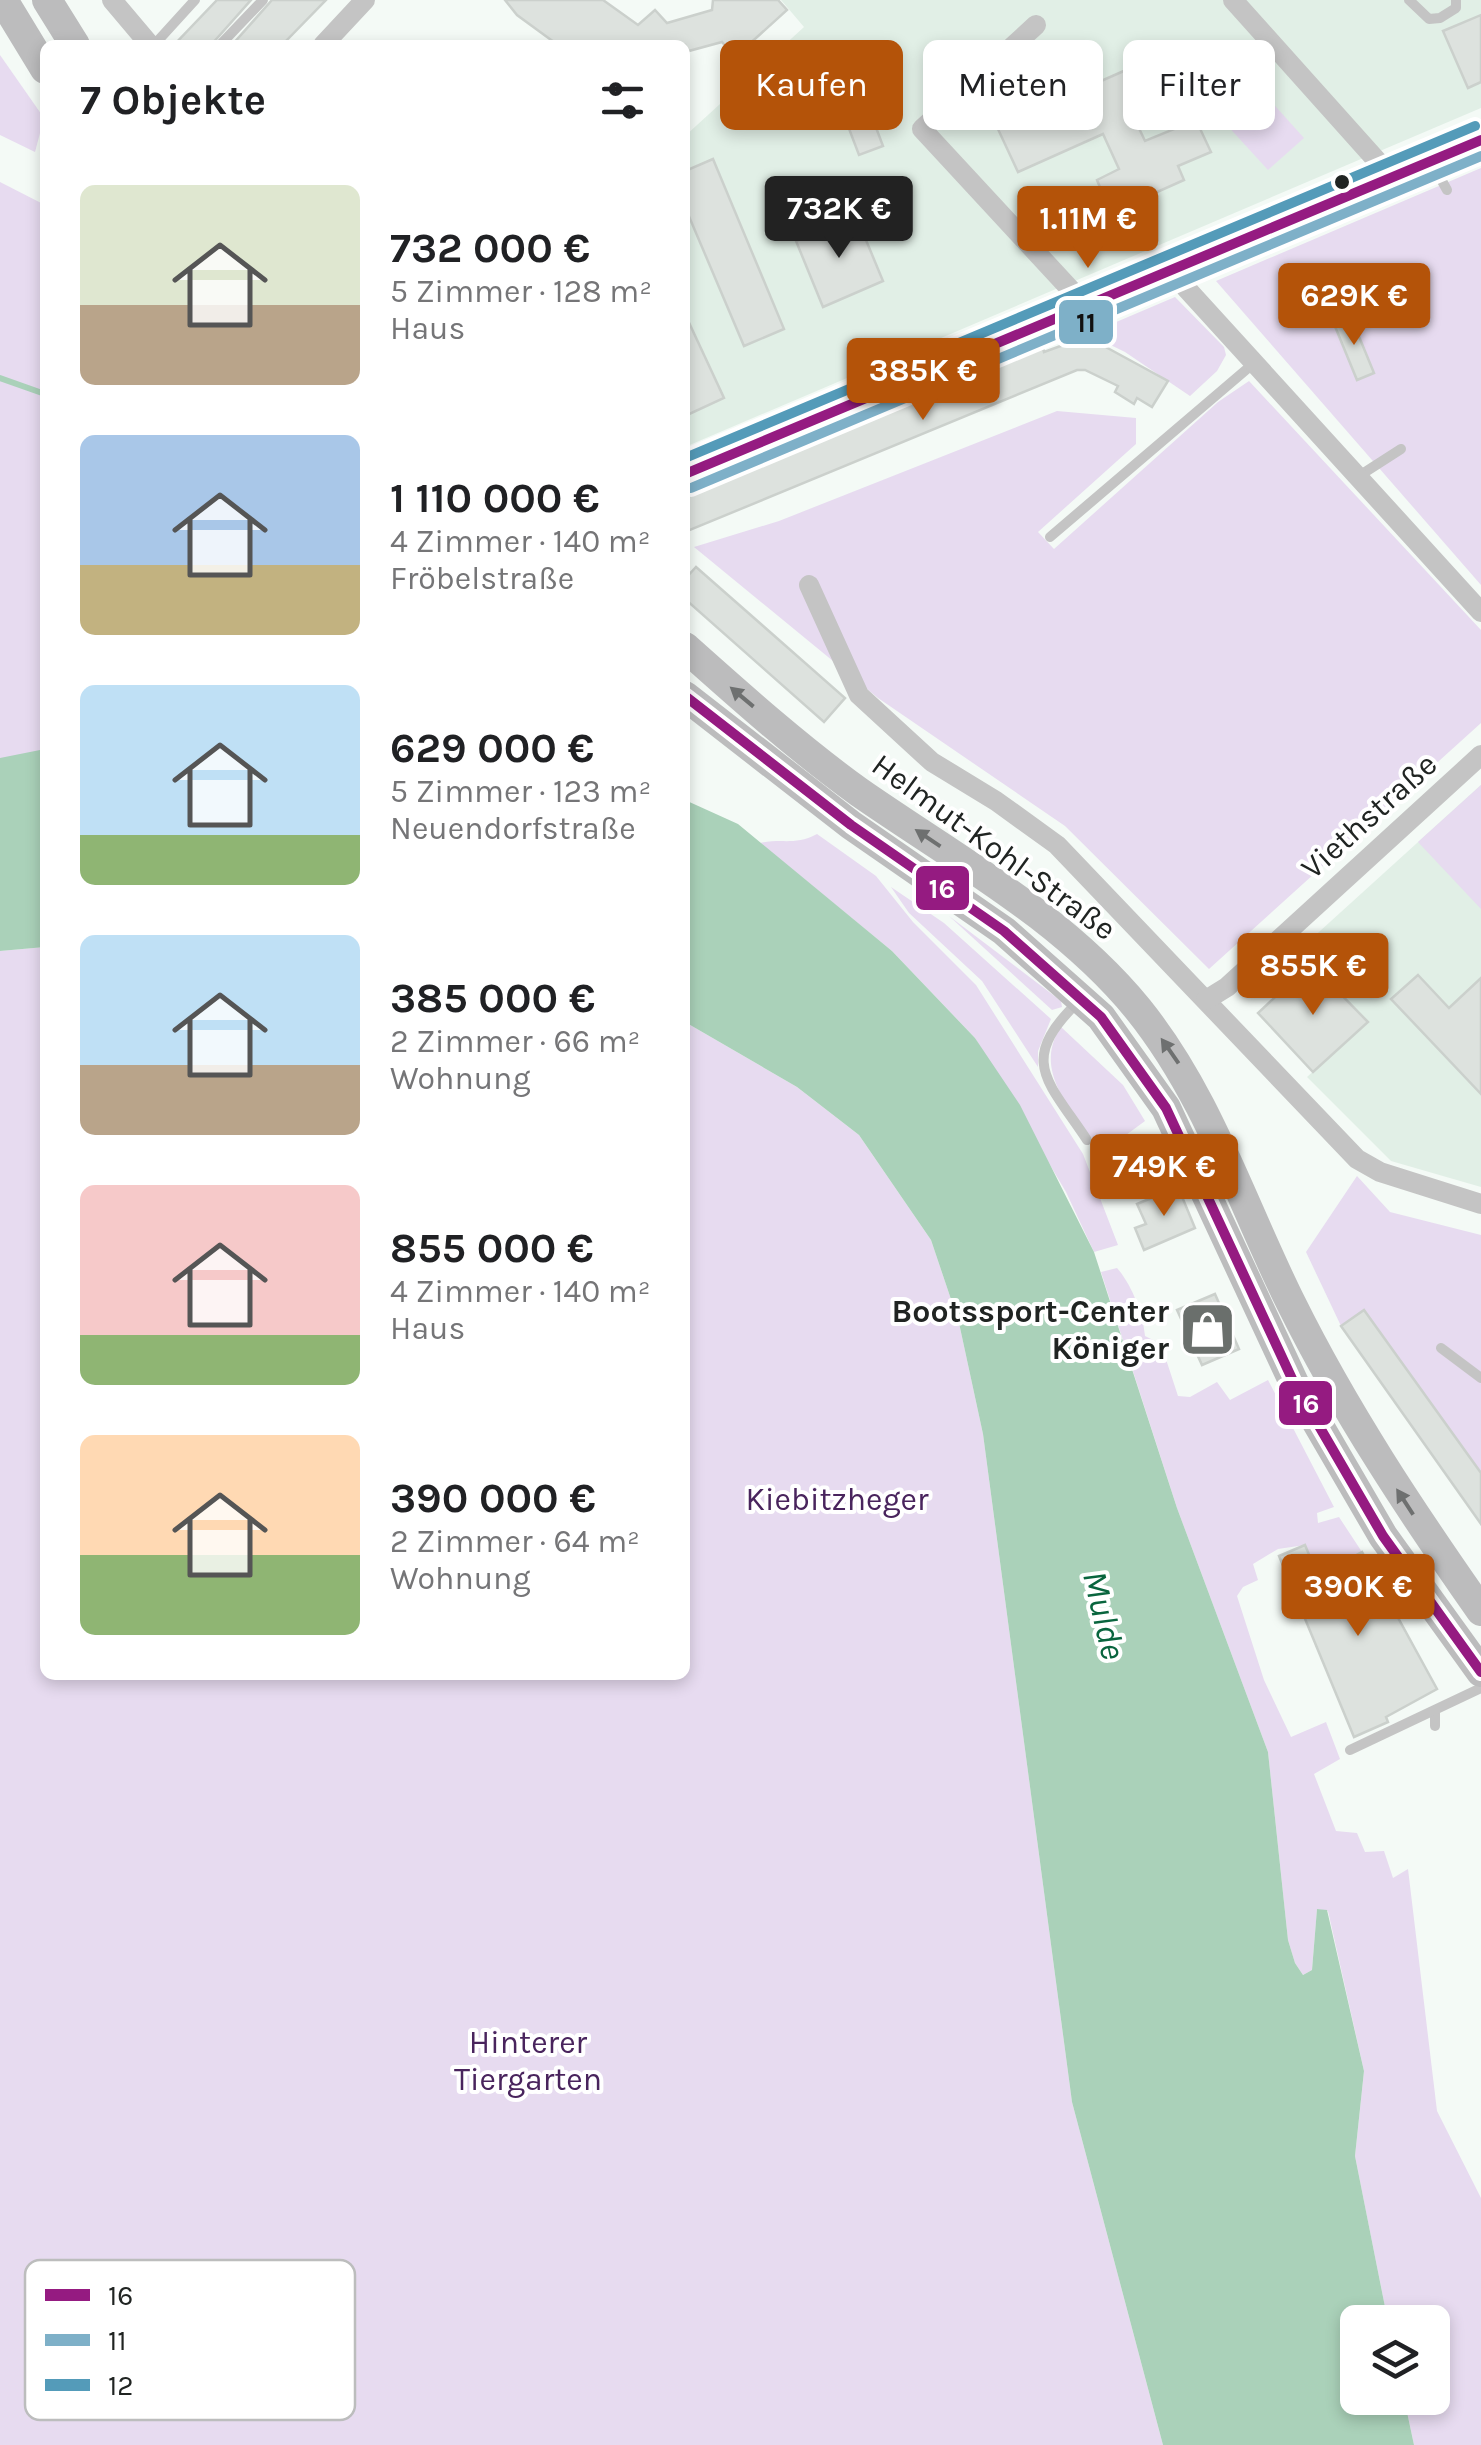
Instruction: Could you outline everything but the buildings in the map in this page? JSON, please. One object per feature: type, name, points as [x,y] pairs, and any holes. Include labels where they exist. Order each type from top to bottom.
[{"type":"main road","points":[[3,0],[40,61]]},
{"type":"main road","points":[[47,0],[72,40]]},
{"type":"main road","name":"Helmut-Kohl-Straße","points":[[690,651],[856,789],[1058,930],[1136,1006],[1172,1053],[1204,1107],[1325,1370],[1374,1454],[1481,1610]]},
{"type":"main road","name":"Helmut-Kohl-Straße","points":[[690,700],[850,825],[1004,931],[1082,998],[1151,1081],[1182,1139],[1294,1383],[1383,1536],[1481,1672]]},
{"type":"street","points":[[112,0],[148,40]]},
{"type":"street","points":[[327,40],[366,0]]},
{"type":"street","points":[[1233,0],[1379,163],[1386,180]]},
{"type":"street","points":[[1036,25],[922,129],[1071,290],[1078,308]]},
{"type":"street","points":[[690,472],[1481,140]]},
{"type":"street","points":[[1178,268],[1186,288],[1481,612]]},
{"type":"street","points":[[809,584],[859,695],[932,762],[996,800],[1057,845],[1357,1159],[1380,1172],[1471,1201]]},
{"type":"street","name":"Viethstraße","points":[[1206,1000],[1227,986],[1481,755]]},
{"type":"lane","points":[[157,40],[195,0]]},
{"type":"lane","points":[[225,40],[263,0]]},
{"type":"lane","points":[[1409,0],[1429,19],[1440,18],[1456,4],[1472,0]]},
{"type":"lane","points":[[1431,160],[1446,190]]},
{"type":"lane","points":[[1050,537],[1254,363]]},
{"type":"lane","points":[[1359,476],[1401,449]]},
{"type":"lane","points":[[1082,998],[1049,1034],[1043,1069],[1088,1140]]},
{"type":"lane","points":[[1441,1348],[1481,1378]]},
{"type":"lane","points":[[1350,1750],[1481,1688]]},
{"type":"lane","points":[[1435,1711],[1435,1726]]},
{"type":"shaded area","points":[[781,0],[1481,0],[1481,108],[690,445],[690,131],[720,104],[720,130],[903,130],[903,40],[790,40],[804,27]]},
{"type":"shaded area","points":[[1481,785],[1481,1187],[1391,1161],[1307,1077],[1368,1022],[1298,951]]},
{"type":"green space","points":[[0,55],[40,112],[40,133],[35,152],[0,135]]},
{"type":"green space","points":[[1275,106],[1304,138],[1268,170],[1231,130],[1275,130]]},
{"type":"green space","points":[[1481,168],[1481,585],[1216,281]]},
{"type":"green space","points":[[0,182],[40,202],[40,755],[0,759]]},
{"type":"green space","points":[[1175,297],[1224,347],[1226,355],[1217,371],[1190,396],[1125,352],[1088,334]]},
{"type":"green space","points":[[1249,381],[1481,630],[1481,723],[1209,969],[1065,826],[878,698],[694,547],[779,521],[1057,411],[1136,418],[1136,444],[1038,532],[1054,549],[1218,402]]},
{"type":"green space","points":[[1481,785],[1481,909],[1418,842]]},
{"type":"green space","points":[[817,834],[876,876],[913,922],[976,985],[1083,1154],[1118,1245],[1094,1252],[1066,1192],[975,1038],[892,951],[760,843],[802,840]]},
{"type":"green space","points":[[891,887],[944,923],[1051,1019],[1038,1051],[1038,1067],[982,981],[909,913]]},
{"type":"green space","points":[[949,916],[1061,1001],[1062,1007],[1052,1010]]},
{"type":"green space","name":"Hinterer Tiergarten","points":[[40,947],[40,1680],[690,1680],[690,1025],[797,1087],[859,1135],[931,1240],[959,1323],[983,1434],[1072,2102],[1163,2445],[0,2445],[0,951]]},
{"type":"green space","points":[[1061,1027],[1123,1085],[1145,1121],[1111,1146],[1109,1153],[1105,1154],[1071,1110],[1054,1077],[1053,1044]]},
{"type":"green space","points":[[1357,1176],[1390,1212],[1481,1235],[1481,1473],[1365,1311],[1341,1326],[1306,1252]]},
{"type":"green space","points":[[1117,1268],[1127,1283],[1136,1300],[1145,1336],[1161,1344],[1178,1396],[1190,1397],[1217,1382],[1230,1400],[1268,1380],[1334,1507],[1317,1513],[1318,1523],[1339,1517],[1362,1552],[1319,1578],[1305,1545],[1278,1549],[1253,1564],[1258,1580],[1243,1587],[1237,1596],[1264,1680],[1291,1737],[1326,1722],[1340,1759],[1314,1774],[1336,1831],[1357,1833],[1365,1852],[1384,1851],[1393,1878],[1408,1869],[1437,2111],[1481,2198],[1481,2445],[1414,2445],[1408,2415],[1450,2415],[1450,2305],[1385,2305],[1355,2156],[1364,2071],[1328,1911],[1317,1909],[1312,1970],[1303,1975],[1288,1940],[1268,1752],[1177,1508],[1101,1272]]},
{"type":"water","points":[[40,750],[40,947],[0,951],[0,758]]},
{"type":"water","name":"Mulde","points":[[690,802],[738,824],[892,951],[975,1038],[1020,1105],[1094,1252],[1177,1508],[1268,1752],[1288,1940],[1295,1963],[1303,1975],[1312,1970],[1317,1909],[1327,1910],[1364,2071],[1355,2156],[1385,2305],[1340,2305],[1340,2415],[1408,2415],[1414,2445],[1163,2445],[1072,2102],[983,1434],[959,1323],[931,1240],[859,1135],[797,1087],[690,1025]]},
{"type":"waterway","points":[[0,378],[40,392]]},
{"type":"transit line","name":"12","points":[[690,456],[1475,126]]},
{"type":"transit line","name":"16","points":[[690,472],[1481,140]]},
{"type":"transit line","name":"11","points":[[691,488],[1481,156]]},
{"type":"transit line","name":"16","points":[[690,700],[851,825],[1004,931],[1101,1017],[1166,1108],[1294,1383],[1383,1536],[1481,1672]]},
{"type":"place","name":"Bootssport-Center Königer","points":[[1208,1329]]},
{"type":"park label","name":"Kiebitzheger","points":[[837,1499]]}]
